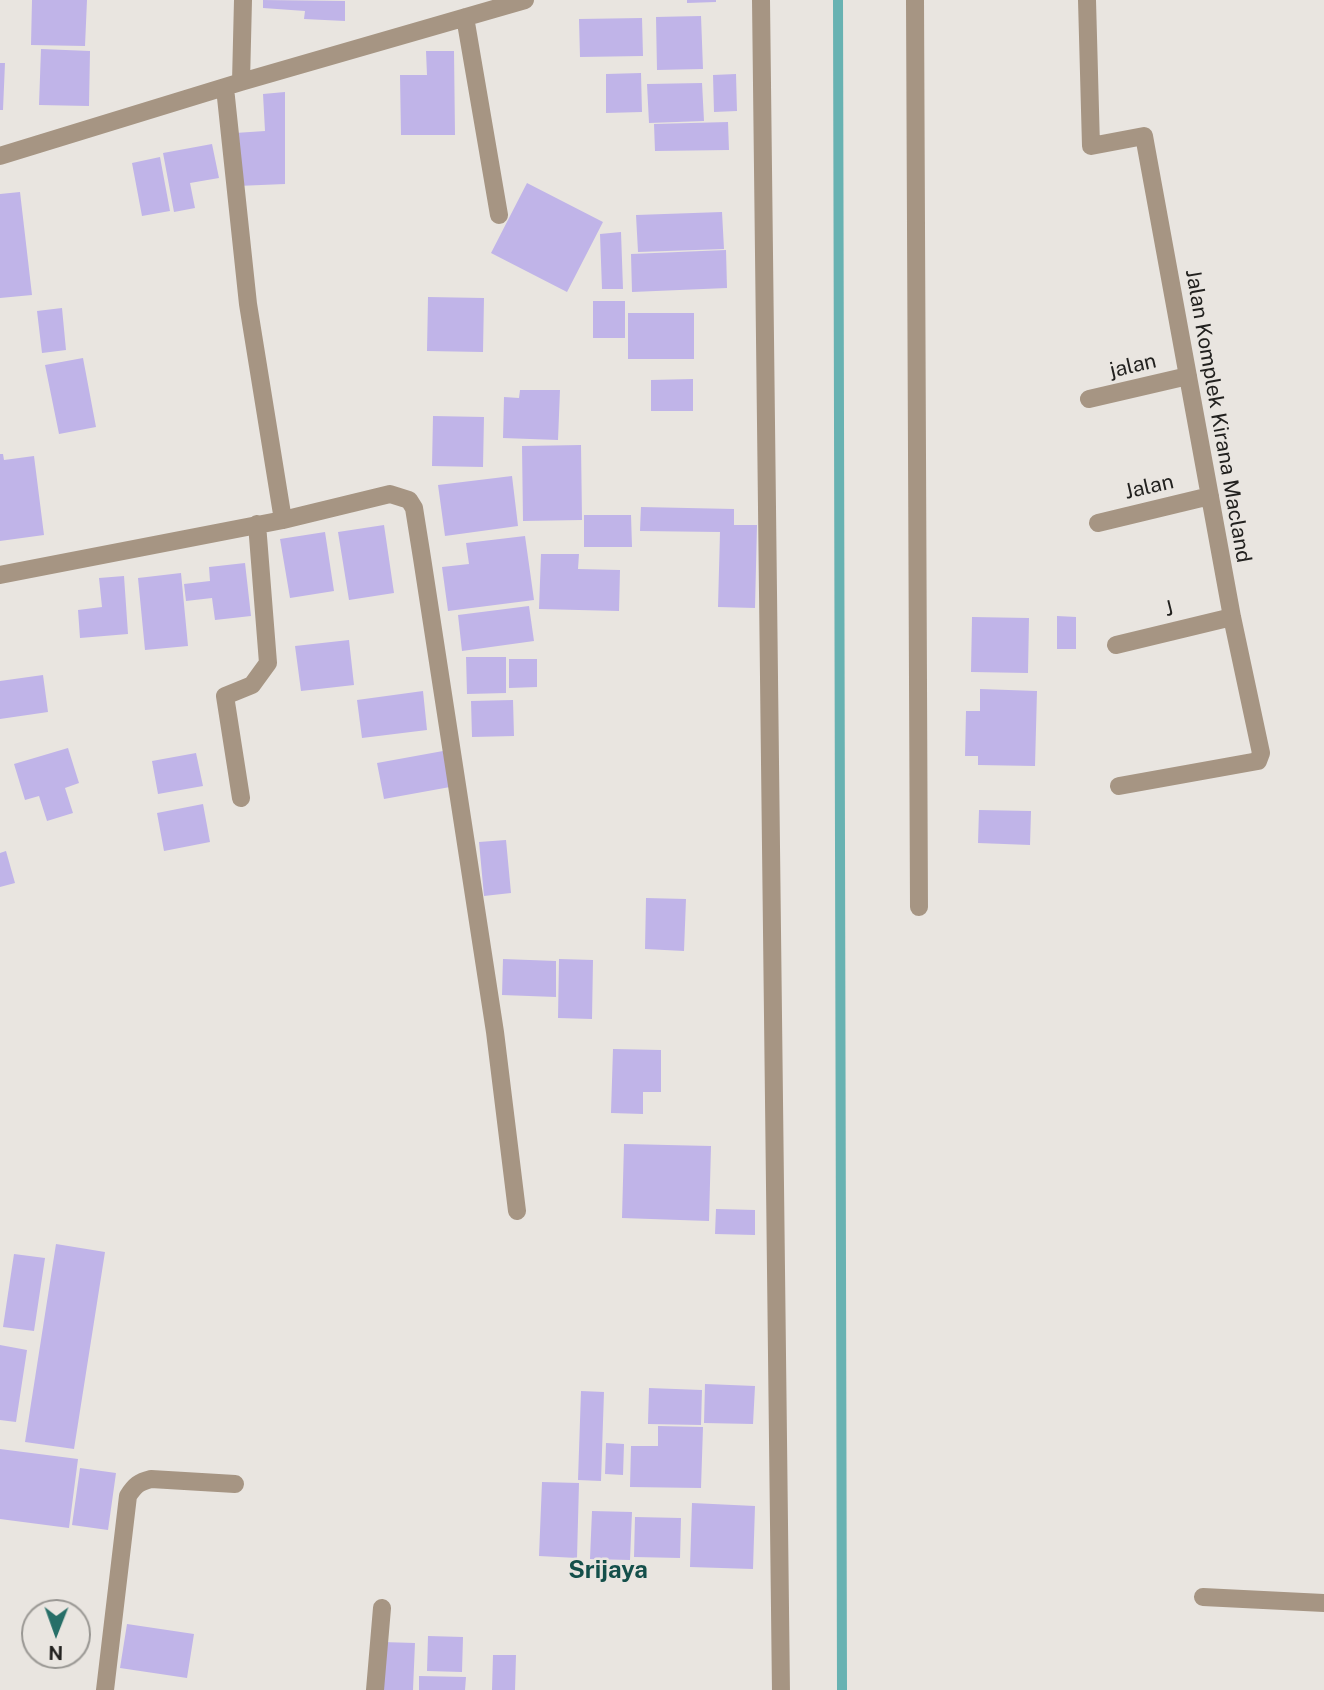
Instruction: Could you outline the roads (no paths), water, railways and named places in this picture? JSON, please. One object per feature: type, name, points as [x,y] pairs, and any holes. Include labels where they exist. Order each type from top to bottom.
[{"type":"street","points":[[243,0],[233,85],[248,304],[283,520]]},
{"type":"street","points":[[0,156],[525,0]]},
{"type":"street","points":[[761,0],[781,1690]]},
{"type":"street","points":[[915,0],[919,907]]},
{"type":"street","name":"Jalan Komplek Kirana Macland","points":[[1087,0],[1091,146],[1144,136],[1232,617],[1261,753],[1258,761],[1119,786]]},
{"type":"street","points":[[465,17],[499,215]]},
{"type":"street","name":"jalan","points":[[1089,399],[1188,376]]},
{"type":"street","points":[[0,575],[283,520],[390,494],[409,500],[414,508],[493,1018],[517,1211]]},
{"type":"street","name":"Jalan","points":[[1098,523],[1210,496]]},
{"type":"street","points":[[240,798],[225,696],[252,685],[268,663],[257,524]]},
{"type":"street","name":"J","points":[[1116,645],[1232,617]]},
{"type":"street","points":[[105,1690],[128,1496],[139,1482],[151,1479],[235,1484]]},
{"type":"street","points":[[1203,1597],[1324,1603]]},
{"type":"street","points":[[375,1690],[382,1608]]},
{"type":"waterway","points":[[838,0],[842,1690]]},
{"type":"district","name":"Srijaya","points":[[608,1571]]}]
